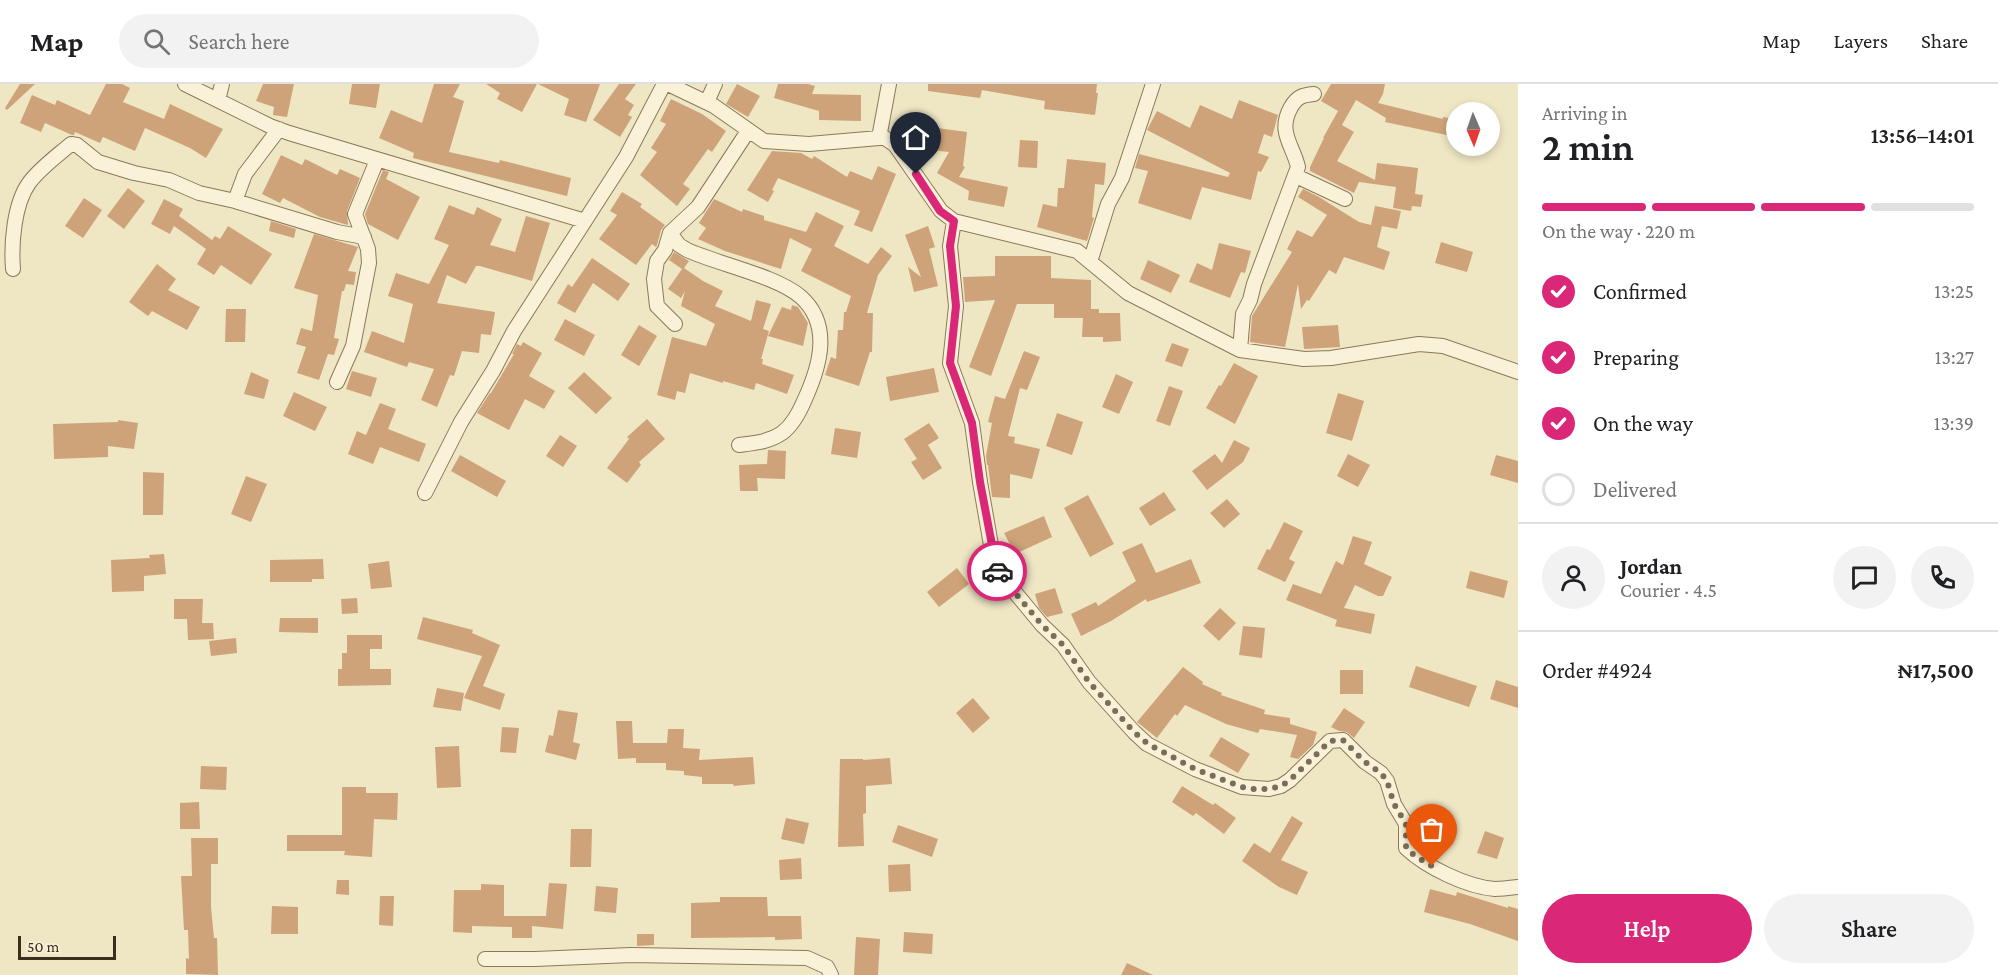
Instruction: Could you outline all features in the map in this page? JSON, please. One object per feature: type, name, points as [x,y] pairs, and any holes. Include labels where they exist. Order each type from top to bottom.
[{"type":"street","points":[[186,84],[279,129],[585,221]]},
{"type":"street","points":[[218,100],[222,84]]},
{"type":"street","points":[[425,493],[461,422],[514,331],[626,157],[666,84],[707,102],[764,141],[782,144],[831,143],[885,138],[895,145],[940,211],[954,221],[1077,251],[1128,293],[1240,350],[1313,359],[1396,346],[1443,346],[1518,372]]},
{"type":"street","points":[[707,102],[715,84]]},
{"type":"street","points":[[879,138],[889,84]]},
{"type":"street","points":[[1090,262],[1108,204],[1122,178],[1153,84]]},
{"type":"street","points":[[1240,350],[1243,314],[1298,167],[1288,142],[1286,117],[1297,98],[1314,94]]},
{"type":"street","points":[[235,201],[245,174],[279,129]]},
{"type":"street","points":[[675,324],[657,306],[654,279],[657,261],[665,250],[670,233],[698,207],[748,131]]},
{"type":"street","points":[[13,269],[11,250],[16,215],[28,184],[70,144],[76,145],[98,162],[134,173],[169,180],[199,193],[235,201],[337,232],[364,237]]},
{"type":"street","points":[[337,382],[353,346],[369,264],[368,249],[355,214],[377,160]]},
{"type":"street","points":[[1296,176],[1345,199]]},
{"type":"street","points":[[954,221],[950,246],[956,306],[950,363],[972,423],[995,568],[1019,599],[1063,645],[1089,682],[1134,732],[1148,744],[1195,769],[1242,787],[1269,789],[1281,786],[1330,741],[1343,740],[1387,781],[1394,804],[1406,824],[1406,848],[1415,856],[1471,883],[1494,889],[1518,887]]},
{"type":"street","points":[[670,233],[687,250],[778,284],[798,295],[810,306],[817,319],[821,351],[819,364],[801,409],[784,432],[767,441],[739,445]]},
{"type":"street","points":[[485,958],[535,959],[631,955],[807,958],[827,967],[831,975]]},
{"type":"building","points":[[20,84],[35,84],[7,110],[5,108]]},
{"type":"building","points":[[106,84],[122,84],[130,88],[123,102],[164,119],[170,104],[223,129],[206,158],[190,148],[145,128],[135,151],[103,137],[100,143],[75,132],[72,135],[45,123],[41,132],[20,123],[32,95],[55,105],[57,100],[90,115]]},
{"type":"building","points":[[263,84],[294,84],[287,117],[273,115],[274,107],[256,101]]},
{"type":"building","points":[[352,84],[380,84],[376,108],[349,104]]},
{"type":"building","points":[[434,84],[460,84],[453,97],[464,101],[449,152],[499,163],[500,160],[571,178],[567,196],[413,158],[414,153],[379,138],[391,110],[422,123]]},
{"type":"building","points":[[486,84],[537,84],[522,112],[497,99],[500,93]]},
{"type":"building","points":[[538,84],[600,84],[586,122],[564,115],[569,99]]},
{"type":"building","points":[[619,84],[636,84],[625,99],[634,105],[628,115],[632,117],[620,137],[593,120]]},
{"type":"building","points":[[737,84],[760,96],[748,117],[726,104]]},
{"type":"building","points":[[778,84],[815,86],[812,94],[861,95],[861,121],[819,120],[819,111],[774,98]]},
{"type":"building","points":[[928,84],[1097,84],[1096,93],[1098,93],[1095,115],[1044,109],[1045,101],[982,90],[980,98],[928,91]]},
{"type":"building","points":[[1331,84],[1385,84],[1378,103],[1443,119],[1446,117],[1446,135],[1385,122],[1386,118],[1356,100],[1342,125],[1354,132],[1337,161],[1375,180],[1377,163],[1418,168],[1415,194],[1423,195],[1421,207],[1412,206],[1411,211],[1393,208],[1396,187],[1359,182],[1354,193],[1310,171],[1323,138],[1338,111],[1321,101]]},
{"type":"building","points":[[671,99],[702,114],[726,131],[712,152],[708,149],[683,184],[690,189],[677,206],[640,175],[657,152],[651,148],[666,124],[660,121]]},
{"type":"building","points":[[1239,100],[1278,115],[1272,137],[1264,134],[1258,153],[1269,157],[1261,172],[1258,171],[1251,200],[1202,187],[1191,220],[1138,203],[1148,171],[1135,168],[1139,154],[1228,177],[1230,173],[1147,130],[1157,111],[1190,128],[1200,105],[1232,119]]},
{"type":"building","points":[[920,125],[967,132],[963,166],[965,167],[959,177],[1008,187],[1004,207],[968,200],[969,191],[937,173],[949,152],[922,149],[920,153],[908,148],[906,145],[909,137],[919,142]]},
{"type":"building","points":[[1020,140],[1038,141],[1037,168],[1018,167]]},
{"type":"building","points":[[772,151],[801,153],[812,159],[814,156],[847,177],[850,171],[872,180],[878,166],[896,174],[872,232],[854,225],[860,211],[778,178],[768,202],[747,190]]},
{"type":"building","points":[[281,155],[302,165],[305,159],[337,175],[340,169],[360,178],[347,211],[348,225],[320,217],[283,198],[280,203],[262,194]]},
{"type":"building","points":[[1067,159],[1106,163],[1104,185],[1095,184],[1092,217],[1094,218],[1087,241],[1037,227],[1043,204],[1057,207],[1058,188],[1064,188]]},
{"type":"building","points":[[383,170],[389,172],[386,179],[420,197],[398,240],[368,224],[365,214]]},
{"type":"building","points":[[128,188],[145,201],[124,229],[107,216]]},
{"type":"building","points":[[1303,189],[1359,222],[1371,225],[1375,206],[1401,211],[1397,229],[1382,226],[1377,247],[1390,252],[1384,270],[1344,257],[1336,274],[1329,270],[1309,301],[1307,300],[1301,309],[1298,284],[1285,347],[1250,342],[1252,316],[1292,252],[1287,249],[1297,230],[1312,237],[1327,215],[1298,197]]},
{"type":"building","points":[[622,192],[642,204],[640,207],[665,225],[661,230],[656,247],[652,244],[636,265],[599,239],[617,215],[610,211]]},
{"type":"building","points":[[84,198],[102,210],[83,238],[65,226]]},
{"type":"building","points":[[164,199],[183,209],[179,216],[212,240],[215,236],[220,239],[228,226],[272,254],[251,285],[221,265],[214,275],[197,264],[206,249],[174,226],[170,234],[151,224]]},
{"type":"building","points":[[714,199],[742,212],[743,209],[764,216],[764,220],[806,232],[816,212],[844,226],[834,246],[868,264],[881,247],[892,256],[878,275],[867,313],[873,313],[872,352],[870,352],[859,386],[825,375],[831,357],[836,359],[838,330],[843,330],[844,312],[846,312],[851,296],[801,271],[812,249],[790,238],[781,269],[725,251],[698,239],[706,228],[699,223]]},
{"type":"building","points":[[449,205],[474,215],[477,207],[502,219],[490,245],[515,252],[526,216],[550,223],[532,281],[480,266],[476,266],[466,284],[447,275],[437,303],[495,312],[491,335],[481,334],[479,353],[462,351],[454,376],[450,375],[437,407],[421,400],[434,369],[409,362],[407,367],[364,352],[372,331],[404,343],[413,304],[388,296],[396,273],[429,284],[449,245],[434,239]]},
{"type":"building","points":[[271,221],[296,229],[294,238],[269,231]]},
{"type":"building","points":[[928,226],[935,247],[929,249],[938,286],[914,292],[908,267],[921,277],[905,235]]},
{"type":"building","points":[[314,234],[358,247],[348,271],[356,272],[354,285],[346,284],[342,291],[334,338],[339,339],[334,355],[328,354],[319,380],[297,373],[306,347],[296,344],[301,328],[312,331],[318,295],[294,288]]},
{"type":"building","points":[[1441,242],[1473,252],[1467,272],[1435,263]]},
{"type":"building","points":[[1219,243],[1251,251],[1245,273],[1241,272],[1230,298],[1189,282],[1197,263],[1212,270]]},
{"type":"building","points":[[674,252],[689,261],[684,268],[723,291],[715,306],[751,321],[756,300],[771,304],[763,329],[769,331],[761,359],[763,359],[762,364],[794,375],[787,394],[756,383],[754,390],[690,373],[685,393],[677,391],[675,400],[657,395],[672,337],[706,346],[715,324],[681,306],[685,291],[681,298],[668,289],[682,269],[669,260]]},
{"type":"building","points":[[995,256],[1051,256],[1051,278],[1091,280],[1091,309],[1099,309],[1099,313],[1120,313],[1121,341],[1103,342],[1103,337],[1082,337],[1083,318],[1054,318],[1054,304],[1017,304],[991,376],[969,367],[995,300],[965,302],[963,277],[995,276]]},
{"type":"building","points":[[592,258],[630,284],[618,301],[593,283],[575,313],[557,303],[568,284],[572,287]]},
{"type":"building","points":[[1148,260],[1180,275],[1171,293],[1140,279]]},
{"type":"building","points":[[157,264],[176,279],[168,290],[200,307],[187,330],[152,311],[148,316],[129,302]]},
{"type":"building","points":[[792,305],[798,307],[808,323],[803,346],[768,336],[782,307],[791,310]]},
{"type":"building","points":[[226,309],[246,309],[245,342],[225,342]]},
{"type":"building","points":[[565,319],[595,335],[584,356],[554,340]]},
{"type":"building","points":[[639,325],[657,336],[639,366],[621,355]]},
{"type":"building","points":[[1338,325],[1340,347],[1304,349],[1302,327]]},
{"type":"building","points":[[523,342],[542,353],[529,376],[555,391],[544,409],[525,399],[509,430],[477,413],[514,354],[512,354],[517,344],[521,346]]},
{"type":"building","points":[[1172,343],[1189,349],[1182,367],[1165,361]]},
{"type":"building","points":[[1024,351],[1040,357],[1027,390],[1020,388],[1008,436],[1015,437],[1014,443],[1040,449],[1032,479],[1010,474],[1010,498],[992,497],[986,456],[992,423],[988,422],[995,396],[1005,399]]},
{"type":"building","points":[[1234,363],[1258,376],[1235,424],[1206,408]]},
{"type":"building","points":[[934,368],[939,392],[890,401],[886,377]]},
{"type":"building","points":[[352,371],[377,378],[371,397],[346,389]]},
{"type":"building","points":[[251,372],[269,380],[264,399],[244,394]]},
{"type":"building","points":[[584,372],[612,398],[596,414],[568,388]]},
{"type":"building","points":[[1116,374],[1133,382],[1119,414],[1102,407]]},
{"type":"building","points":[[1169,386],[1183,391],[1170,426],[1156,421]]},
{"type":"building","points":[[294,392],[327,407],[315,431],[283,416]]},
{"type":"building","points":[[1338,393],[1364,401],[1352,441],[1326,433]]},
{"type":"building","points":[[380,403],[396,409],[388,429],[426,444],[419,462],[380,447],[373,464],[348,454],[357,431],[366,435]]},
{"type":"building","points":[[1057,413],[1083,422],[1072,455],[1046,446]]},
{"type":"building","points":[[647,419],[665,439],[639,462],[641,465],[627,483],[607,468],[629,439],[627,437]]},
{"type":"building","points":[[118,420],[138,423],[134,449],[108,446],[108,457],[54,459],[53,424],[118,422]]},
{"type":"building","points":[[929,423],[939,438],[928,445],[942,468],[923,480],[911,462],[917,459],[904,439]]},
{"type":"building","points":[[835,428],[861,432],[857,458],[831,454]]},
{"type":"building","points":[[560,435],[577,446],[563,467],[546,456]]},
{"type":"building","points":[[1234,440],[1250,448],[1243,462],[1207,490],[1192,471],[1215,454],[1222,463]]},
{"type":"building","points":[[768,450],[786,451],[785,479],[757,478],[758,491],[740,491],[739,465],[767,464]]},
{"type":"building","points":[[1348,454],[1370,465],[1358,487],[1337,476]]},
{"type":"building","points":[[460,455],[506,481],[497,497],[451,471]]},
{"type":"building","points":[[1496,455],[1518,461],[1518,483],[1490,475]]},
{"type":"building","points":[[143,472],[164,473],[163,515],[143,515]]},
{"type":"building","points":[[246,476],[267,484],[251,522],[231,514]]},
{"type":"building","points":[[1164,492],[1176,510],[1150,526],[1139,508]]},
{"type":"building","points":[[1088,495],[1114,544],[1090,557],[1064,508]]},
{"type":"building","points":[[1227,499],[1240,514],[1224,528],[1210,513]]},
{"type":"building","points":[[1044,516],[1052,537],[1015,554],[1004,533]]},
{"type":"building","points":[[1284,522],[1303,531],[1289,559],[1295,562],[1285,582],[1257,569],[1267,549],[1270,550]]},
{"type":"building","points":[[1353,536],[1372,542],[1364,564],[1392,577],[1383,596],[1378,596],[1355,585],[1344,608],[1375,614],[1371,634],[1335,626],[1337,620],[1286,600],[1293,584],[1321,594],[1336,561],[1343,565]]},
{"type":"building","points":[[1142,543],[1156,573],[1191,559],[1201,583],[1147,602],[1146,599],[1111,621],[1081,636],[1071,614],[1096,602],[1098,606],[1136,581],[1122,552]]},
{"type":"building","points":[[164,554],[166,574],[144,576],[144,591],[112,592],[111,560],[150,558],[149,555]]},
{"type":"building","points":[[323,559],[324,579],[312,579],[312,582],[270,582],[270,560]]},
{"type":"building","points":[[389,561],[392,587],[371,589],[368,564]]},
{"type":"building","points":[[957,568],[969,584],[939,607],[927,592]]},
{"type":"building","points":[[1470,571],[1508,581],[1504,598],[1466,588]]},
{"type":"building","points":[[1055,588],[1063,613],[1047,617],[1039,608],[1035,594]]},
{"type":"building","points":[[357,598],[358,613],[342,614],[341,599]]},
{"type":"building","points":[[174,599],[203,599],[202,623],[213,623],[214,639],[188,640],[187,619],[174,619]]},
{"type":"building","points":[[1220,608],[1236,623],[1219,641],[1203,626]]},
{"type":"building","points":[[423,617],[473,630],[472,633],[500,645],[483,686],[505,694],[500,710],[464,698],[482,656],[417,639]]},
{"type":"building","points":[[280,618],[318,618],[318,633],[279,632]]},
{"type":"building","points":[[1243,626],[1265,628],[1262,658],[1239,655]]},
{"type":"building","points":[[347,635],[382,635],[382,649],[370,649],[370,669],[391,669],[391,685],[338,686],[338,669],[342,669],[342,653],[347,653]]},
{"type":"building","points":[[236,638],[237,653],[211,656],[209,641]]},
{"type":"building","points":[[1416,666],[1477,686],[1469,707],[1409,687]]},
{"type":"building","points":[[1183,667],[1203,682],[1202,684],[1222,693],[1221,695],[1265,710],[1264,714],[1290,718],[1290,724],[1317,732],[1313,745],[1298,759],[1290,757],[1297,735],[1260,729],[1258,733],[1226,724],[1185,705],[1177,716],[1175,714],[1157,738],[1137,722]]},
{"type":"building","points":[[1340,670],[1363,670],[1363,694],[1340,694]]},
{"type":"building","points":[[1496,680],[1518,687],[1518,708],[1490,699]]},
{"type":"building","points":[[437,688],[464,693],[461,711],[433,707]]},
{"type":"building","points":[[973,698],[990,718],[973,733],[956,713]]},
{"type":"building","points":[[1344,708],[1365,722],[1354,738],[1347,732],[1331,727]]},
{"type":"building","points":[[558,710],[578,713],[573,742],[580,744],[576,760],[545,752],[549,735],[553,736]]},
{"type":"building","points":[[616,721],[632,721],[633,743],[667,743],[668,729],[684,729],[683,748],[700,749],[699,760],[753,757],[755,784],[734,786],[733,784],[702,784],[702,777],[684,775],[684,771],[666,770],[666,763],[636,763],[636,758],[618,759]]},
{"type":"building","points":[[502,727],[519,728],[516,753],[500,752]]},
{"type":"building","points":[[1221,737],[1250,754],[1238,773],[1209,756]]},
{"type":"building","points":[[459,746],[461,787],[437,788],[435,747]]},
{"type":"building","points":[[890,758],[892,784],[866,786],[866,813],[863,814],[864,846],[838,847],[840,759]]},
{"type":"building","points":[[201,766],[227,767],[226,790],[200,789]]},
{"type":"building","points":[[1182,786],[1213,805],[1215,803],[1236,818],[1224,834],[1196,813],[1193,816],[1172,802]]},
{"type":"building","points":[[342,787],[366,787],[366,793],[398,793],[397,820],[374,819],[372,857],[344,855],[345,851],[287,851],[287,835],[342,835]]},
{"type":"building","points":[[199,802],[200,829],[180,829],[180,803]]},
{"type":"building","points":[[1292,816],[1303,823],[1281,860],[1308,872],[1297,895],[1279,887],[1242,861],[1254,843],[1270,853]]},
{"type":"building","points":[[786,818],[809,823],[804,844],[781,839]]},
{"type":"building","points":[[898,825],[938,839],[932,857],[892,842]]},
{"type":"building","points":[[571,829],[592,829],[591,867],[570,867]]},
{"type":"building","points":[[1485,831],[1504,838],[1497,859],[1477,853]]},
{"type":"building","points":[[191,838],[218,838],[218,864],[211,864],[211,907],[214,938],[217,938],[218,975],[186,974],[186,958],[189,959],[188,930],[184,930],[181,876],[192,876]]},
{"type":"building","points":[[801,858],[802,879],[780,880],[779,860]]},
{"type":"building","points":[[910,864],[911,891],[889,892],[888,865]]},
{"type":"building","points":[[337,880],[349,880],[349,895],[336,894]]},
{"type":"building","points":[[549,883],[567,884],[563,929],[532,926],[532,938],[512,938],[512,927],[472,926],[472,933],[453,932],[454,890],[481,890],[481,884],[504,885],[504,916],[546,916]]},
{"type":"building","points":[[596,886],[618,888],[616,913],[594,911]]},
{"type":"building","points":[[1430,889],[1456,896],[1457,892],[1518,909],[1518,941],[1470,924],[1424,912]]},
{"type":"building","points":[[380,896],[394,896],[393,926],[379,925]]},
{"type":"building","points":[[720,897],[767,897],[768,916],[801,916],[802,939],[691,938],[691,903],[720,902]]},
{"type":"building","points":[[272,906],[298,907],[298,934],[271,934]]},
{"type":"building","points":[[904,932],[933,934],[932,954],[903,952]]},
{"type":"building","points":[[637,934],[654,934],[654,945],[637,946]]},
{"type":"building","points":[[856,937],[880,939],[878,975],[854,975]]},
{"type":"building","points":[[1127,963],[1153,975],[1121,975]]},
{"type":"way so far","points":[[997,571],[1042,625],[1063,645],[1089,682],[1134,732],[1148,744],[1195,769],[1242,787],[1269,789],[1281,786],[1290,780],[1330,741],[1343,740],[1387,781],[1394,804],[1406,824],[1406,848],[1432,866]]},
{"type":"route","points":[[916,174],[940,211],[954,221],[950,246],[956,306],[950,363],[972,423],[980,482],[997,571]]}]
